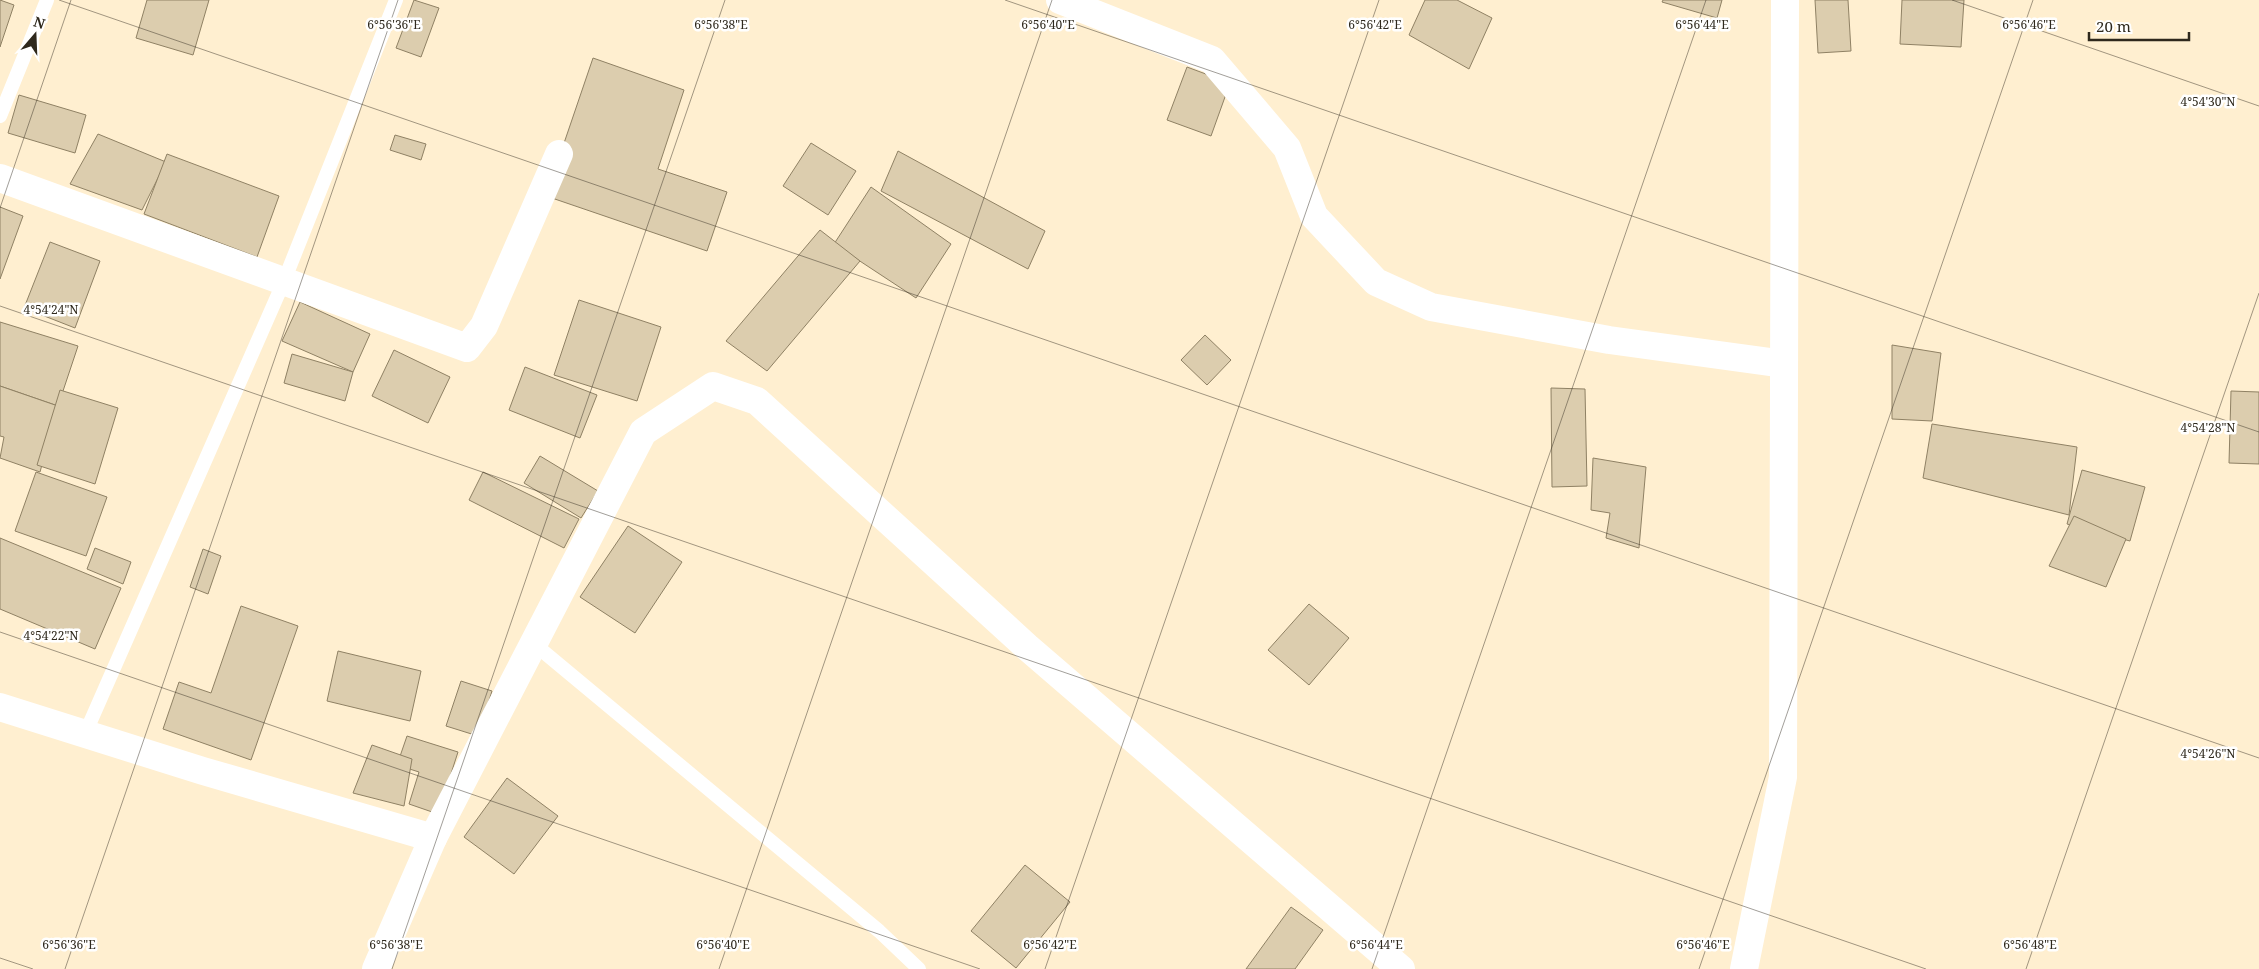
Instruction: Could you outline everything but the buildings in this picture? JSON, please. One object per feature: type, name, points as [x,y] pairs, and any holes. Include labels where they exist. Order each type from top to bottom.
[{"type":"street","points":[[1060,0],[1212,60],[1287,148],[1314,216],[1376,282],[1431,307],[1609,340],[1784,364]]},
{"type":"street","points":[[1744,969],[1783,777],[1785,0]]},
{"type":"street","points":[[0,178],[467,348],[484,326],[559,154]]},
{"type":"street","points":[[376,969],[433,838],[643,432],[713,386],[757,401],[1027,647],[1401,969]]},
{"type":"street","points":[[0,707],[203,771],[433,838]]},
{"type":"lane","points":[[0,116],[46,0]]},
{"type":"lane","points":[[86,734],[284,281],[396,0]]},
{"type":"lane","points":[[533,643],[879,931],[919,969]]}]
